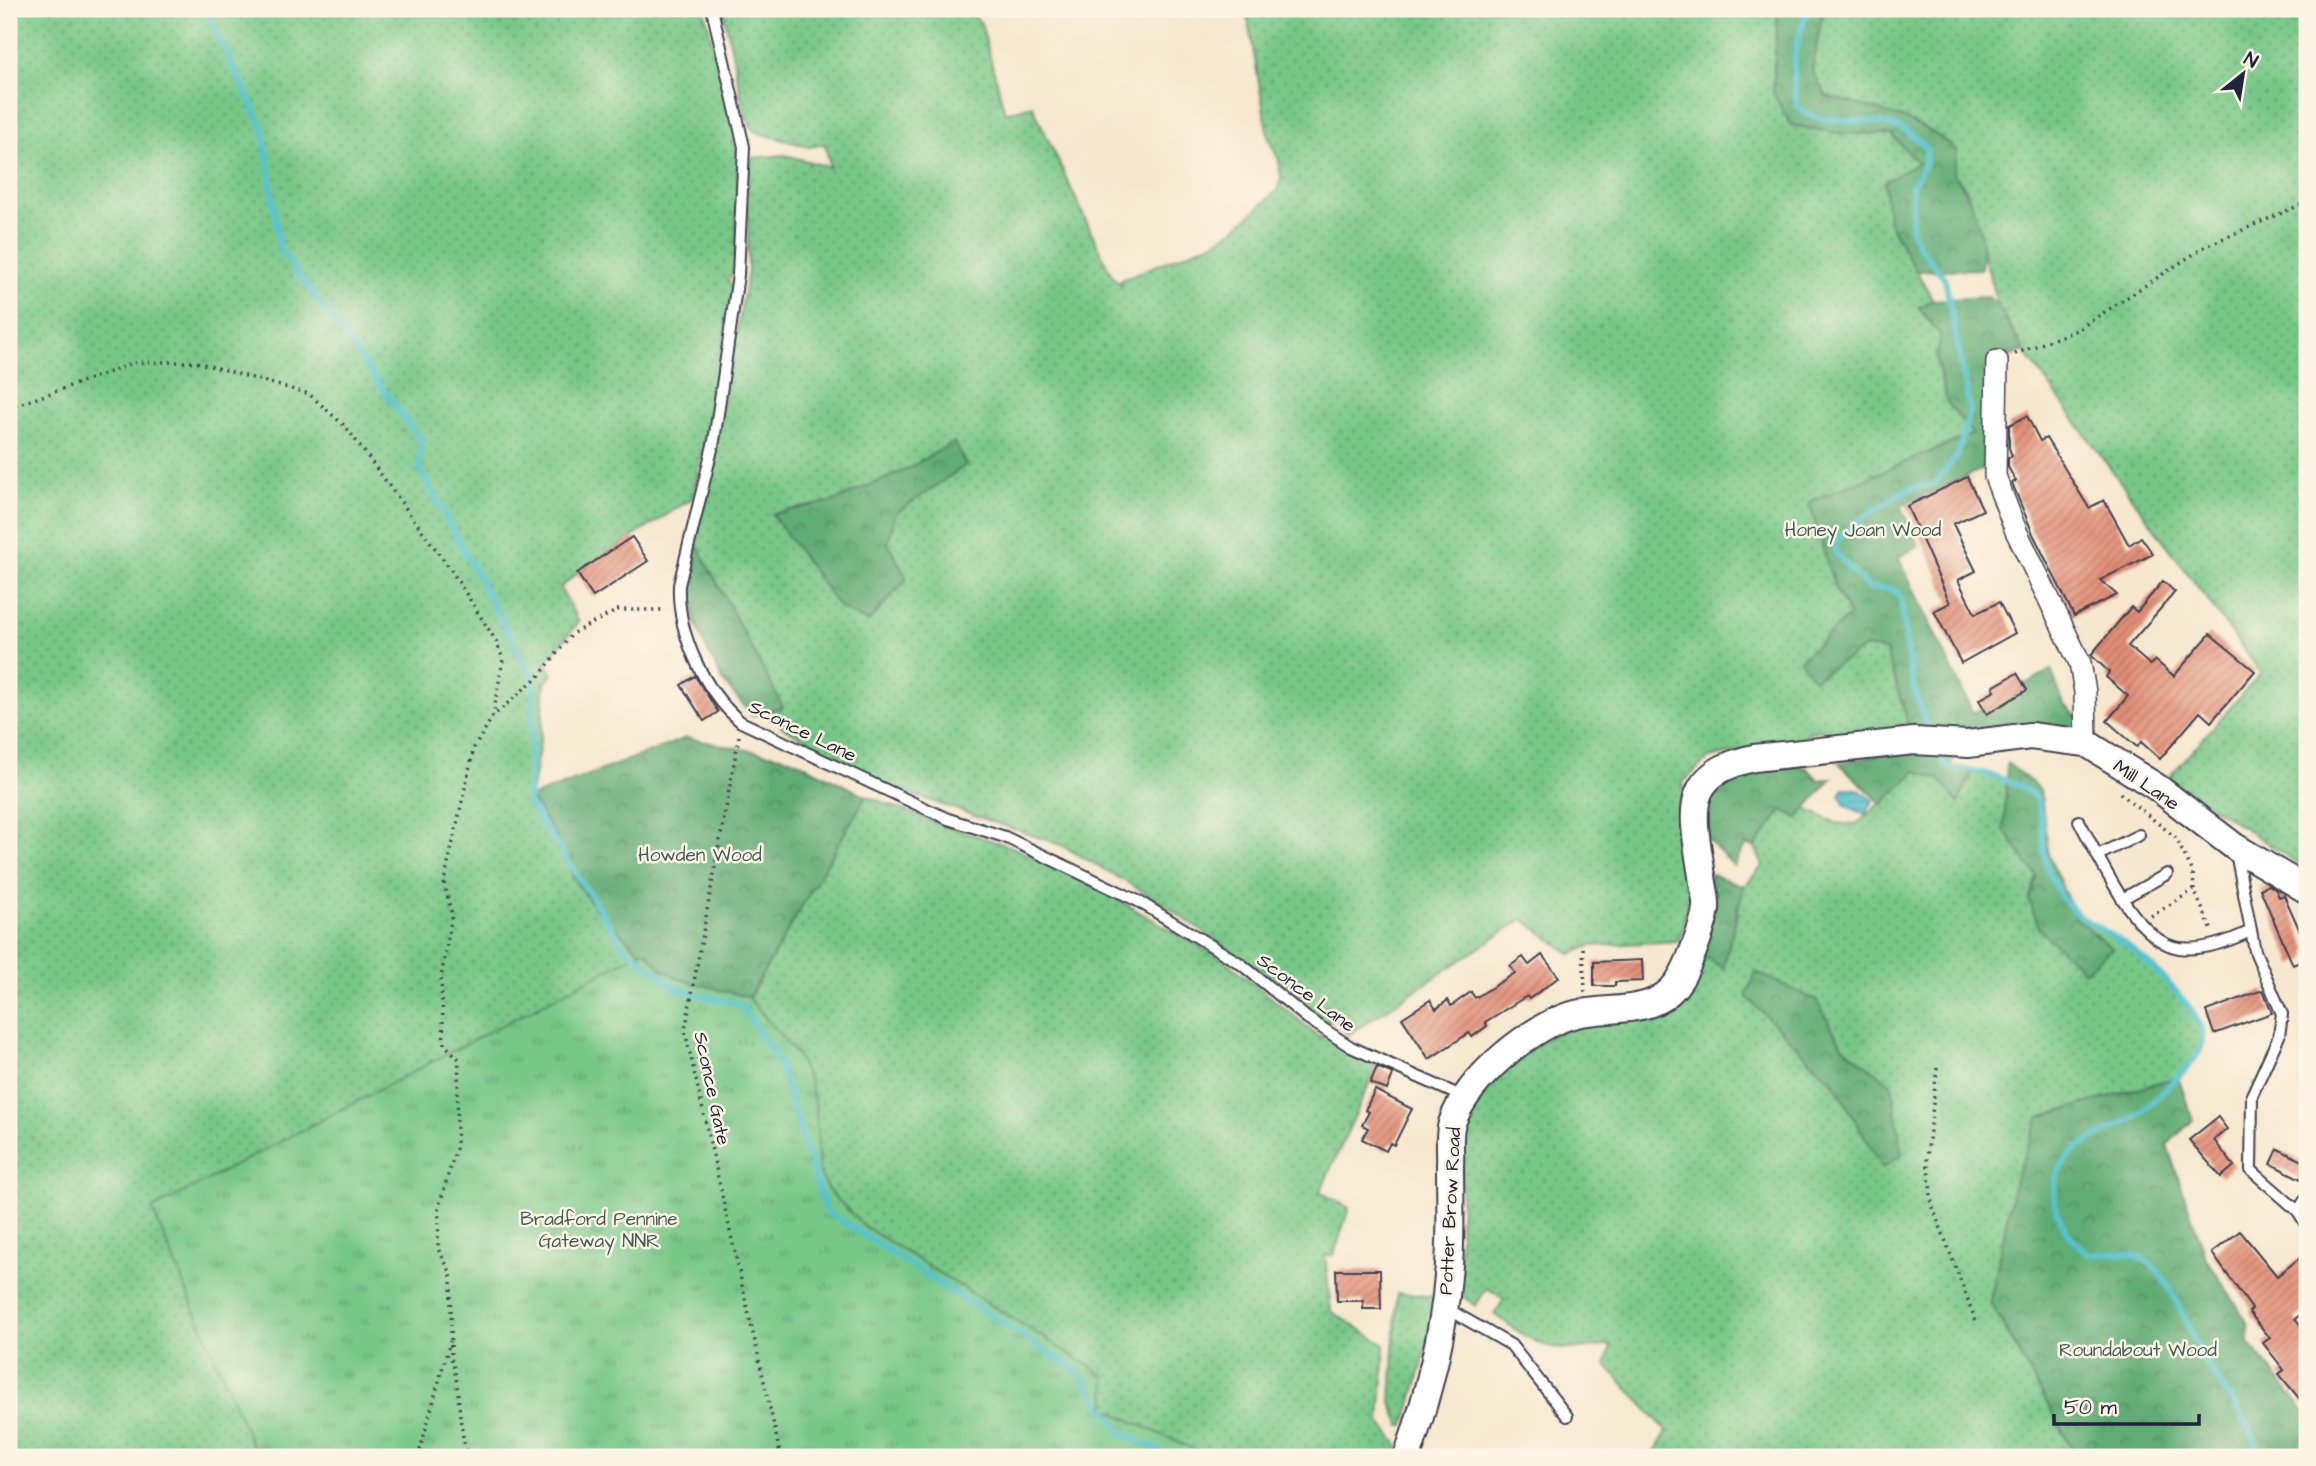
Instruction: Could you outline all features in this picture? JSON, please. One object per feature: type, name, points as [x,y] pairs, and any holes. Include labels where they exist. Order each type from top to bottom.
[{"type":"street","points":[[1997,361],[1995,476],[2016,531],[2080,663],[2085,692],[2086,743]]},
{"type":"street","name":"Mill Lane","points":[[1968,744],[2031,736],[2086,743],[2158,788],[2235,847],[2307,890]]},
{"type":"street","name":"Potter Brow Road","points":[[1407,1457],[1434,1366],[1444,1307],[1448,1276],[1451,1125],[1463,1097],[1521,1042],[1547,1027],[1584,1013],[1648,1006],[1670,994],[1683,975],[1706,907],[1693,804],[1713,772],[1732,763],[1754,758],[1914,741],[1968,744]]},
{"type":"lane","name":"Sconce Lane","points":[[712,9],[744,147],[738,275],[713,441],[679,585],[678,609],[692,653],[724,708],[741,723],[948,819],[1005,837],[1138,901],[1241,964],[1307,1018],[1351,1047],[1463,1097]]},
{"type":"lane","points":[[2079,821],[2132,916],[2176,948],[2218,944],[2251,931]]},
{"type":"lane","points":[[2098,855],[2139,835]]},
{"type":"lane","points":[[2235,847],[2255,951],[2282,1014],[2279,1036],[2252,1095],[2251,1170],[2298,1211],[2307,1226]]},
{"type":"lane","points":[[2122,898],[2166,874]]},
{"type":"lane","points":[[2298,1211],[2307,1197]]},
{"type":"lane","points":[[1444,1307],[1511,1345],[1567,1416]]},
{"type":"path","points":[[1997,361],[2077,330],[2206,246],[2307,202]]},
{"type":"path","points":[[9,408],[137,362],[195,362],[309,394],[346,427],[451,570],[496,641],[503,659],[493,716]]},
{"type":"path","points":[[469,1457],[461,1437],[455,1370],[451,1358],[451,1272],[438,1249],[439,1206],[456,1149],[459,1059],[444,1044],[441,978],[452,915],[444,882],[474,748],[493,716],[526,684],[540,675],[573,633],[618,610],[678,609]]},
{"type":"path","name":"Sconce Gate","points":[[741,723],[685,1031],[781,1457]]},
{"type":"path","points":[[2116,790],[2175,838],[2193,872],[2194,890],[2218,944]]},
{"type":"path","points":[[2140,923],[2194,890]]},
{"type":"path","points":[[1583,948],[1584,1013]]},
{"type":"path","points":[[1937,1068],[1927,1158],[1932,1205],[1977,1324]]},
{"type":"path","points":[[418,1457],[453,1333]]},
{"type":"green space","points":[[9,9],[704,9],[738,155],[735,270],[728,280],[732,288],[731,299],[693,498],[577,573],[560,588],[579,622],[545,662],[553,674],[545,683],[541,735],[531,797],[556,838],[575,880],[748,999],[866,796],[1012,847],[1093,886],[1226,961],[1316,1034],[1377,1067],[1320,1192],[1349,1208],[1334,1255],[1325,1255],[1331,1311],[1385,1345],[1380,1422],[1399,1446],[1394,1457],[9,1457]]},
{"type":"green space","points":[[723,9],[967,9],[981,23],[1005,113],[1032,105],[1110,272],[1122,288],[1120,280],[1214,242],[1236,228],[1277,191],[1281,178],[1279,160],[1269,140],[1246,9],[1778,9],[1773,93],[1842,134],[1891,134],[1918,163],[1889,222],[1933,300],[1919,308],[1941,336],[1940,378],[1949,401],[1974,434],[1809,502],[1835,588],[1850,616],[1814,679],[1866,647],[1886,651],[1912,736],[1823,741],[1823,730],[1808,732],[1805,742],[1761,747],[1709,758],[1683,782],[1689,882],[1685,921],[1679,941],[1590,946],[1571,954],[1523,919],[1348,1035],[1336,1019],[1324,1023],[1262,973],[1156,899],[1061,845],[887,786],[781,726],[773,711],[752,715],[723,682],[693,619],[691,571],[748,272],[748,169],[752,158],[785,155],[830,167],[825,144],[809,147],[755,132],[745,115]]},
{"type":"green space","points":[[1778,9],[1823,9],[1812,71],[1826,96],[1912,122],[1929,130],[1957,152],[1954,174],[1977,220],[1982,247],[1980,269],[1916,271],[1889,222],[1884,182],[1918,163],[1891,134],[1842,134],[1791,125],[1773,93]]},
{"type":"green space","points":[[1823,9],[2307,9],[2307,869],[2168,778],[2261,673],[2024,351],[1997,304],[1966,188],[1908,120],[1826,96],[1812,71]]},
{"type":"green space","name":"Honey Joan Wood","points":[[1988,297],[1997,304],[2024,351],[1997,362],[1989,466],[1901,506],[1919,546],[1898,557],[1973,713],[2051,670],[2064,704],[2093,732],[2002,726],[1912,736],[1886,651],[1865,647],[1814,679],[1800,660],[1850,615],[1835,588],[1809,502],[1973,434],[1947,402],[1936,357],[1941,336],[1919,307],[1933,300]]},
{"type":"green space","points":[[954,442],[966,465],[895,514],[888,543],[907,579],[868,622],[840,608],[772,514],[834,501],[907,469]]},
{"type":"green space","points":[[697,545],[783,707],[752,715],[710,657],[695,616],[692,594]]},
{"type":"green space","name":"Howden Wood","points":[[686,738],[790,758],[866,796],[748,999],[682,984],[641,953],[594,907],[575,880],[556,838],[531,797]]},
{"type":"green space","points":[[1922,746],[1963,749],[1947,767],[1973,770],[1958,803],[1940,780],[1916,771],[1882,804],[1839,763]]},
{"type":"green space","points":[[1775,762],[1807,768],[1819,780],[1832,778],[1798,818],[1782,810],[1755,847],[1745,845],[1734,866],[1707,839],[1704,808],[1727,777]]},
{"type":"green space","points":[[2007,763],[2040,789],[2049,857],[2076,918],[2113,949],[2084,971],[2039,929],[2029,899],[2037,877],[2004,830]]},
{"type":"green space","points":[[1973,770],[2008,780],[2041,840],[2065,901],[2080,919],[2121,941],[2169,985],[2188,1007],[2203,1036],[2199,1054],[2178,1077],[2039,1117],[1990,1301],[2077,1457],[1652,1457],[1667,1431],[1606,1365],[1611,1345],[1576,1349],[1536,1342],[1495,1314],[1504,1299],[1487,1288],[1475,1306],[1458,1292],[1464,1115],[1512,1062],[1554,1034],[1586,1023],[1671,1011],[1696,951],[1723,967],[1744,886],[1763,866],[1755,847],[1783,809],[1797,818],[1806,809],[1836,823],[1856,825],[1916,771]]},
{"type":"green space","points":[[1710,874],[1744,886],[1723,968],[1696,951]]},
{"type":"green space","name":"Bradford Pennine Gateway NNR","points":[[645,950],[661,968],[679,979],[748,997],[797,1055],[809,1082],[816,1109],[819,1171],[828,1190],[864,1226],[1105,1376],[1106,1409],[1210,1457],[257,1457],[152,1209]]},
{"type":"green space","points":[[1756,972],[1816,1000],[1843,1047],[1892,1084],[1902,1154],[1883,1168],[1835,1085],[1746,996]]},
{"type":"green space","name":"Roundabout Wood","points":[[2178,1077],[2193,1120],[2167,1145],[2206,1258],[2248,1323],[2249,1343],[2307,1414],[2307,1457],[2077,1457],[1990,1301],[2015,1180],[2039,1117]]},
{"type":"green space","points":[[1397,1293],[1438,1297],[1405,1426],[1401,1426],[1391,1402]]},
{"type":"water","points":[[1844,788],[1857,789],[1873,800],[1865,815],[1845,805],[1840,796]]},
{"type":"building","points":[[2027,416],[2040,441],[2046,438],[2089,508],[2104,500],[2129,545],[2141,537],[2153,554],[2100,580],[2117,595],[2074,616],[2033,534],[2012,483],[2016,481],[2008,467],[2008,458],[2012,456],[2009,448],[2009,425]]},
{"type":"building","points":[[1967,477],[1983,510],[1953,524],[1976,571],[1958,580],[1975,614],[1999,602],[2015,633],[1961,663],[1934,611],[1950,603],[1907,506]]},
{"type":"building","points":[[632,537],[648,561],[593,597],[577,573]]},
{"type":"building","points":[[2163,581],[2175,592],[2128,646],[2150,665],[2155,660],[2174,676],[2210,634],[2255,671],[2211,722],[2200,712],[2160,759],[2141,742],[2137,747],[2107,721],[2128,696],[2106,677],[2109,672],[2091,655],[2131,607],[2137,612]]},
{"type":"building","points":[[2017,673],[2027,690],[1987,714],[1979,700],[1995,691],[1993,687]]},
{"type":"building","points":[[695,676],[718,712],[704,721],[681,685]]},
{"type":"building","points":[[2269,885],[2276,890],[2279,897],[2284,895],[2307,947],[2307,959],[2293,965],[2260,889]]},
{"type":"building","points":[[1542,955],[1559,977],[1529,999],[1527,996],[1485,1022],[1487,1026],[1472,1037],[1469,1033],[1429,1059],[1402,1018],[1430,1000],[1436,1009],[1448,1000],[1451,1006],[1471,992],[1475,998],[1515,973],[1510,966],[1523,957],[1529,965]]},
{"type":"building","points":[[1642,960],[1643,981],[1615,982],[1615,986],[1594,986],[1594,962]]},
{"type":"building","points":[[2263,990],[2272,1013],[2214,1034],[2206,1011]]},
{"type":"building","points":[[1377,1067],[1393,1074],[1387,1090],[1370,1083]]},
{"type":"building","points":[[1375,1090],[1412,1109],[1394,1145],[1390,1143],[1386,1151],[1362,1139],[1368,1128],[1362,1125],[1369,1112],[1365,1110]]},
{"type":"building","points":[[2218,1117],[2227,1129],[2214,1140],[2234,1166],[2221,1177],[2189,1140]]},
{"type":"building","points":[[2278,1149],[2307,1163],[2301,1179],[2271,1164]]},
{"type":"building","points":[[2240,1231],[2277,1276],[2307,1252],[2307,1309],[2295,1319],[2307,1335],[2307,1408],[2279,1374],[2284,1370],[2263,1343],[2270,1338],[2249,1312],[2252,1309],[2212,1253]]},
{"type":"building","points":[[1336,1270],[1380,1270],[1381,1309],[1363,1309],[1363,1301],[1337,1301]]},
{"type":"waterway","points":[[205,9],[263,128],[280,249],[422,442],[419,467],[534,681],[529,803],[626,949],[679,990],[741,1005],[778,1061],[826,1211],[1079,1372],[1121,1433],[1174,1457]]},
{"type":"waterway","points":[[1809,9],[1795,56],[1797,106],[1810,115],[1826,119],[1896,127],[1912,135],[1927,150],[1925,164],[1912,186],[1912,231],[1918,245],[1945,279],[1970,410],[1958,455],[1934,484],[1908,489],[1859,520],[1833,544],[1837,555],[1869,588],[1892,589],[1901,597],[1914,685],[1931,735]]},
{"type":"waterway","points":[[1937,748],[1946,767],[1993,776],[2015,784],[2036,797],[2049,874],[2066,902],[2078,915],[2121,941],[2143,959],[2170,984],[2200,1025],[2202,1043],[2191,1063],[2140,1113],[2084,1144],[2069,1156],[2060,1170],[2054,1198],[2064,1227],[2087,1253],[2132,1255],[2155,1268],[2171,1292],[2205,1361],[2244,1419],[2262,1457]]}]
